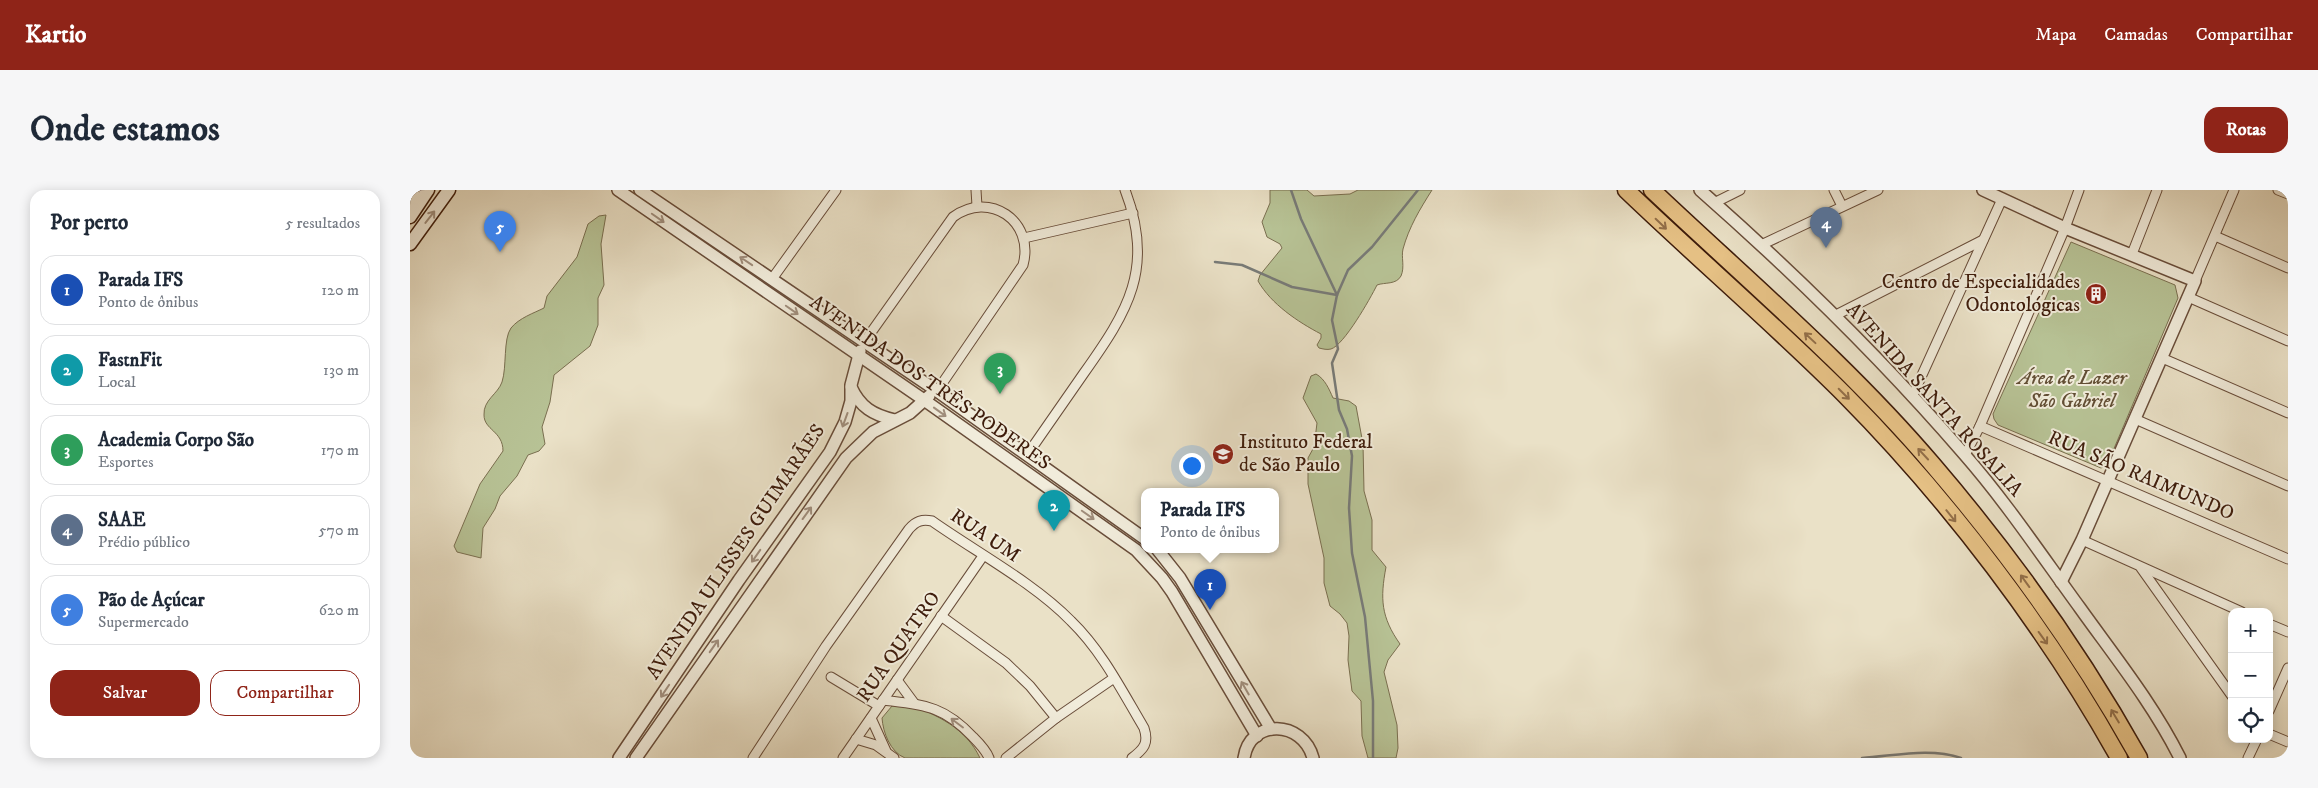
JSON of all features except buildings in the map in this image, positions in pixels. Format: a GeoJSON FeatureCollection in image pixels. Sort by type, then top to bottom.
{"type":"FeatureCollection","features":[{"type":"Feature","properties":{"kind":"highway"},"geometry":{"type":"LineString","coordinates":[[1626,190],[1845,395],[1917,474],[1984,556],[2057,657],[2119,758]]}},
{"type":"Feature","properties":{"kind":"highway"},"geometry":{"type":"LineString","coordinates":[[1652,190],[1856,382],[1933,464],[2003,550],[2072,646],[2139,758]]}},
{"type":"Feature","properties":{"kind":"main road"},"geometry":{"type":"LineString","coordinates":[[410,201],[414,190]]}},
{"type":"Feature","properties":{"kind":"main road"},"geometry":{"type":"LineString","coordinates":[[410,216],[428,190]]}},
{"type":"Feature","properties":{"kind":"main road"},"geometry":{"type":"LineString","coordinates":[[410,244],[446,195],[457,190]]}},
{"type":"Feature","properties":{"kind":"street","name":"AVENIDA DOS TRÊS PODERES"},"geometry":{"type":"LineString","coordinates":[[618,190],[1120,537],[1150,563],[1172,592],[1257,736]]}},
{"type":"Feature","properties":{"kind":"street","name":"AVENIDA DOS TRÊS PODERES"},"geometry":{"type":"LineString","coordinates":[[640,190],[938,391],[1141,536]]}},
{"type":"Feature","properties":{"kind":"street"},"geometry":{"type":"LineString","coordinates":[[772,279],[836,190]]}},
{"type":"Feature","properties":{"kind":"street"},"geometry":{"type":"LineString","coordinates":[[976,190],[977,206]]}},
{"type":"Feature","properties":{"kind":"street"},"geometry":{"type":"LineString","coordinates":[[1028,455],[1122,316],[1132,291],[1137,239],[1133,213],[1125,190]]}},
{"type":"Feature","properties":{"kind":"street","name":"AVENIDA SANTA ROSALIA"},"geometry":{"type":"LineString","coordinates":[[1700,190],[1761,245],[1834,316],[1965,455],[2005,504],[2153,709],[2180,758]]}},
{"type":"Feature","properties":{"kind":"street"},"geometry":{"type":"LineString","coordinates":[[1714,203],[1740,190]]}},
{"type":"Feature","properties":{"kind":"street"},"geometry":{"type":"LineString","coordinates":[[1834,190],[1842,206]]}},
{"type":"Feature","properties":{"kind":"street"},"geometry":{"type":"LineString","coordinates":[[1761,245],[1878,190]]}},
{"type":"Feature","properties":{"kind":"street"},"geometry":{"type":"LineString","coordinates":[[1965,455],[1980,426],[2065,228],[2079,190]]}},
{"type":"Feature","properties":{"kind":"street"},"geometry":{"type":"LineString","coordinates":[[2132,254],[2158,190]]}},
{"type":"Feature","properties":{"kind":"street"},"geometry":{"type":"LineString","coordinates":[[2061,582],[2082,540],[2234,190]]}},
{"type":"Feature","properties":{"kind":"street"},"geometry":{"type":"LineString","coordinates":[[2278,190],[2288,194]]}},
{"type":"Feature","properties":{"kind":"street"},"geometry":{"type":"LineString","coordinates":[[1912,397],[1983,240],[1993,193],[2065,228],[2195,281]]}},
{"type":"Feature","properties":{"kind":"street"},"geometry":{"type":"LineString","coordinates":[[864,341],[948,222],[958,212],[977,206],[991,207],[1004,212],[1018,226],[1024,238],[1025,258],[1020,271],[938,391]]}},
{"type":"Feature","properties":{"kind":"street"},"geometry":{"type":"LineString","coordinates":[[1024,238],[1133,213]]}},
{"type":"Feature","properties":{"kind":"street"},"geometry":{"type":"LineString","coordinates":[[2215,236],[2288,268]]}},
{"type":"Feature","properties":{"kind":"street"},"geometry":{"type":"LineString","coordinates":[[1834,316],[1983,240]]}},
{"type":"Feature","properties":{"kind":"street"},"geometry":{"type":"LineString","coordinates":[[2188,297],[2288,341]]}},
{"type":"Feature","properties":{"kind":"street","name":"AVENIDA ULISSES GUIMARÃES"},"geometry":{"type":"LineString","coordinates":[[619,758],[739,580],[830,452],[845,422],[857,356],[864,341]]}},
{"type":"Feature","properties":{"kind":"street"},"geometry":{"type":"LineString","coordinates":[[2162,358],[2288,413]]}},
{"type":"Feature","properties":{"kind":"street"},"geometry":{"type":"LineString","coordinates":[[851,385],[856,398],[866,409],[876,415],[895,420]]}},
{"type":"Feature","properties":{"kind":"street","name":"AVENIDA ULISSES GUIMARÃES"},"geometry":{"type":"LineString","coordinates":[[636,758],[846,458],[874,432],[910,413],[924,400],[938,391]]}},
{"type":"Feature","properties":{"kind":"street"},"geometry":{"type":"LineString","coordinates":[[2135,418],[2288,486]]}},
{"type":"Feature","properties":{"kind":"street","name":"RUA SÃO RAIMUNDO"},"geometry":{"type":"LineString","coordinates":[[1980,426],[2288,559]]}},
{"type":"Feature","properties":{"kind":"street","name":"RUA UM"},"geometry":{"type":"LineString","coordinates":[[753,758],[826,646],[913,524],[920,520],[932,521],[1061,611],[1092,644],[1144,728],[1147,737],[1146,744],[1132,758]]}},
{"type":"Feature","properties":{"kind":"street"},"geometry":{"type":"LineString","coordinates":[[2082,540],[2233,608]]}},
{"type":"Feature","properties":{"kind":"street"},"geometry":{"type":"LineString","coordinates":[[1160,553],[1180,578],[1271,729]]}},
{"type":"Feature","properties":{"kind":"street","name":"RUA QUATRO"},"geometry":{"type":"LineString","coordinates":[[843,758],[983,556]]}},
{"type":"Feature","properties":{"kind":"street"},"geometry":{"type":"LineString","coordinates":[[2141,568],[2228,690]]}},
{"type":"Feature","properties":{"kind":"street"},"geometry":{"type":"LineString","coordinates":[[941,616],[1006,664],[1030,686],[1056,718]]}},
{"type":"Feature","properties":{"kind":"street"},"geometry":{"type":"LineString","coordinates":[[2273,626],[2288,632]]}},
{"type":"Feature","properties":{"kind":"street"},"geometry":{"type":"LineString","coordinates":[[2273,702],[2288,668]]}},
{"type":"Feature","properties":{"kind":"street"},"geometry":{"type":"LineString","coordinates":[[831,677],[881,703],[914,703],[936,708],[960,724],[989,757],[1006,758],[1056,718],[1114,678]]}},
{"type":"Feature","properties":{"kind":"street"},"geometry":{"type":"LineString","coordinates":[[897,680],[914,703]]}},
{"type":"Feature","properties":{"kind":"street"},"geometry":{"type":"LineString","coordinates":[[871,718],[890,756]]}},
{"type":"Feature","properties":{"kind":"street"},"geometry":{"type":"LineString","coordinates":[[1244,758],[1249,744],[1257,736],[1271,729],[1293,732],[1302,738],[1309,746],[1313,758]]}},
{"type":"Feature","properties":{"kind":"street"},"geometry":{"type":"LineString","coordinates":[[2273,736],[2288,742]]}},
{"type":"Feature","properties":{"kind":"street"},"geometry":{"type":"LineString","coordinates":[[856,739],[876,745],[890,756]]}},
{"type":"Feature","properties":{"kind":"street"},"geometry":{"type":"LineString","coordinates":[[2248,758],[2255,743]]}},
{"type":"Feature","properties":{"kind":"green space"},"geometry":{"type":"Polygon","coordinates":[[[1270,190],[1307,190],[1314,196],[1350,194],[1358,190],[1432,190],[1415,218],[1405,241],[1401,276],[1396,281],[1377,285],[1349,331],[1331,349],[1319,348],[1317,345],[1321,334],[1286,312],[1270,297],[1258,281],[1260,275],[1282,248],[1280,244],[1267,237],[1262,222],[1270,203],[1270,190]]]}},
{"type":"Feature","properties":{"kind":"green space"},"geometry":{"type":"Polygon","coordinates":[[[606,215],[601,244],[604,285],[598,298],[598,325],[590,346],[554,375],[550,402],[542,427],[545,444],[539,451],[528,455],[517,476],[500,496],[495,509],[483,528],[481,558],[457,552],[454,546],[480,484],[503,451],[500,439],[485,420],[484,410],[488,401],[502,382],[507,339],[511,328],[518,321],[544,308],[547,296],[577,257],[588,224],[599,216],[606,215]]]}},
{"type":"Feature","properties":{"kind":"green space","name":"Área de Lazer São Gabriel"},"geometry":{"type":"Polygon","coordinates":[[[2071,242],[2175,285],[2178,298],[2107,465],[2101,468],[1998,425],[1993,414],[2071,242]]]}},
{"type":"Feature","properties":{"kind":"green space"},"geometry":{"type":"Polygon","coordinates":[[[1316,374],[1324,381],[1333,398],[1349,401],[1356,406],[1363,444],[1364,491],[1372,520],[1372,550],[1386,567],[1383,589],[1384,607],[1389,625],[1400,644],[1388,660],[1384,672],[1397,725],[1398,748],[1396,758],[1368,758],[1362,736],[1361,701],[1352,691],[1348,660],[1349,636],[1347,623],[1330,606],[1324,583],[1324,558],[1308,484],[1308,458],[1314,447],[1317,423],[1303,398],[1311,376],[1316,374]]]}},
{"type":"Feature","properties":{"kind":"green space"},"geometry":{"type":"Polygon","coordinates":[[[908,704],[950,724],[967,738],[980,758],[905,758],[900,755],[888,741],[882,718],[892,706],[908,704]]]}},
{"type":"Feature","properties":{"kind":"waterway"},"geometry":{"type":"LineString","coordinates":[[1291,190],[1301,219],[1337,295]]}},
{"type":"Feature","properties":{"kind":"waterway"},"geometry":{"type":"LineString","coordinates":[[1373,758],[1373,701],[1365,617],[1352,553],[1349,508],[1352,456],[1347,429],[1339,410],[1332,363],[1338,349],[1332,320],[1337,295],[1348,270],[1372,247],[1418,190]]}},
{"type":"Feature","properties":{"kind":"waterway"},"geometry":{"type":"LineString","coordinates":[[1215,262],[1242,265],[1292,287],[1337,295]]}},
{"type":"Feature","properties":{"kind":"waterway"},"geometry":{"type":"LineString","coordinates":[[1862,758],[1912,753],[1937,753],[1961,758]]}},
{"type":"Feature","properties":{"kind":"place","name":"SAAE"},"geometry":{"type":"Point","coordinates":[1826,248]}},
{"type":"Feature","properties":{"kind":"place","name":"Pão de Açúcar"},"geometry":{"type":"Point","coordinates":[500,252]}},
{"type":"Feature","properties":{"kind":"place","name":"Centro de Especialidades Odontológicas"},"geometry":{"type":"Point","coordinates":[2096,294]}},
{"type":"Feature","properties":{"kind":"place","name":"Academia Corpo São"},"geometry":{"type":"Point","coordinates":[1000,394]}},
{"type":"Feature","properties":{"kind":"place","name":"Instituto Federal de São Paulo"},"geometry":{"type":"Point","coordinates":[1223,454]}},
{"type":"Feature","properties":{"kind":"place","name":"FastnFit"},"geometry":{"type":"Point","coordinates":[1054,531]}},
{"type":"Feature","properties":{"kind":"place","name":"Parada IFS"},"geometry":{"type":"Point","coordinates":[1210,610]}}]}
